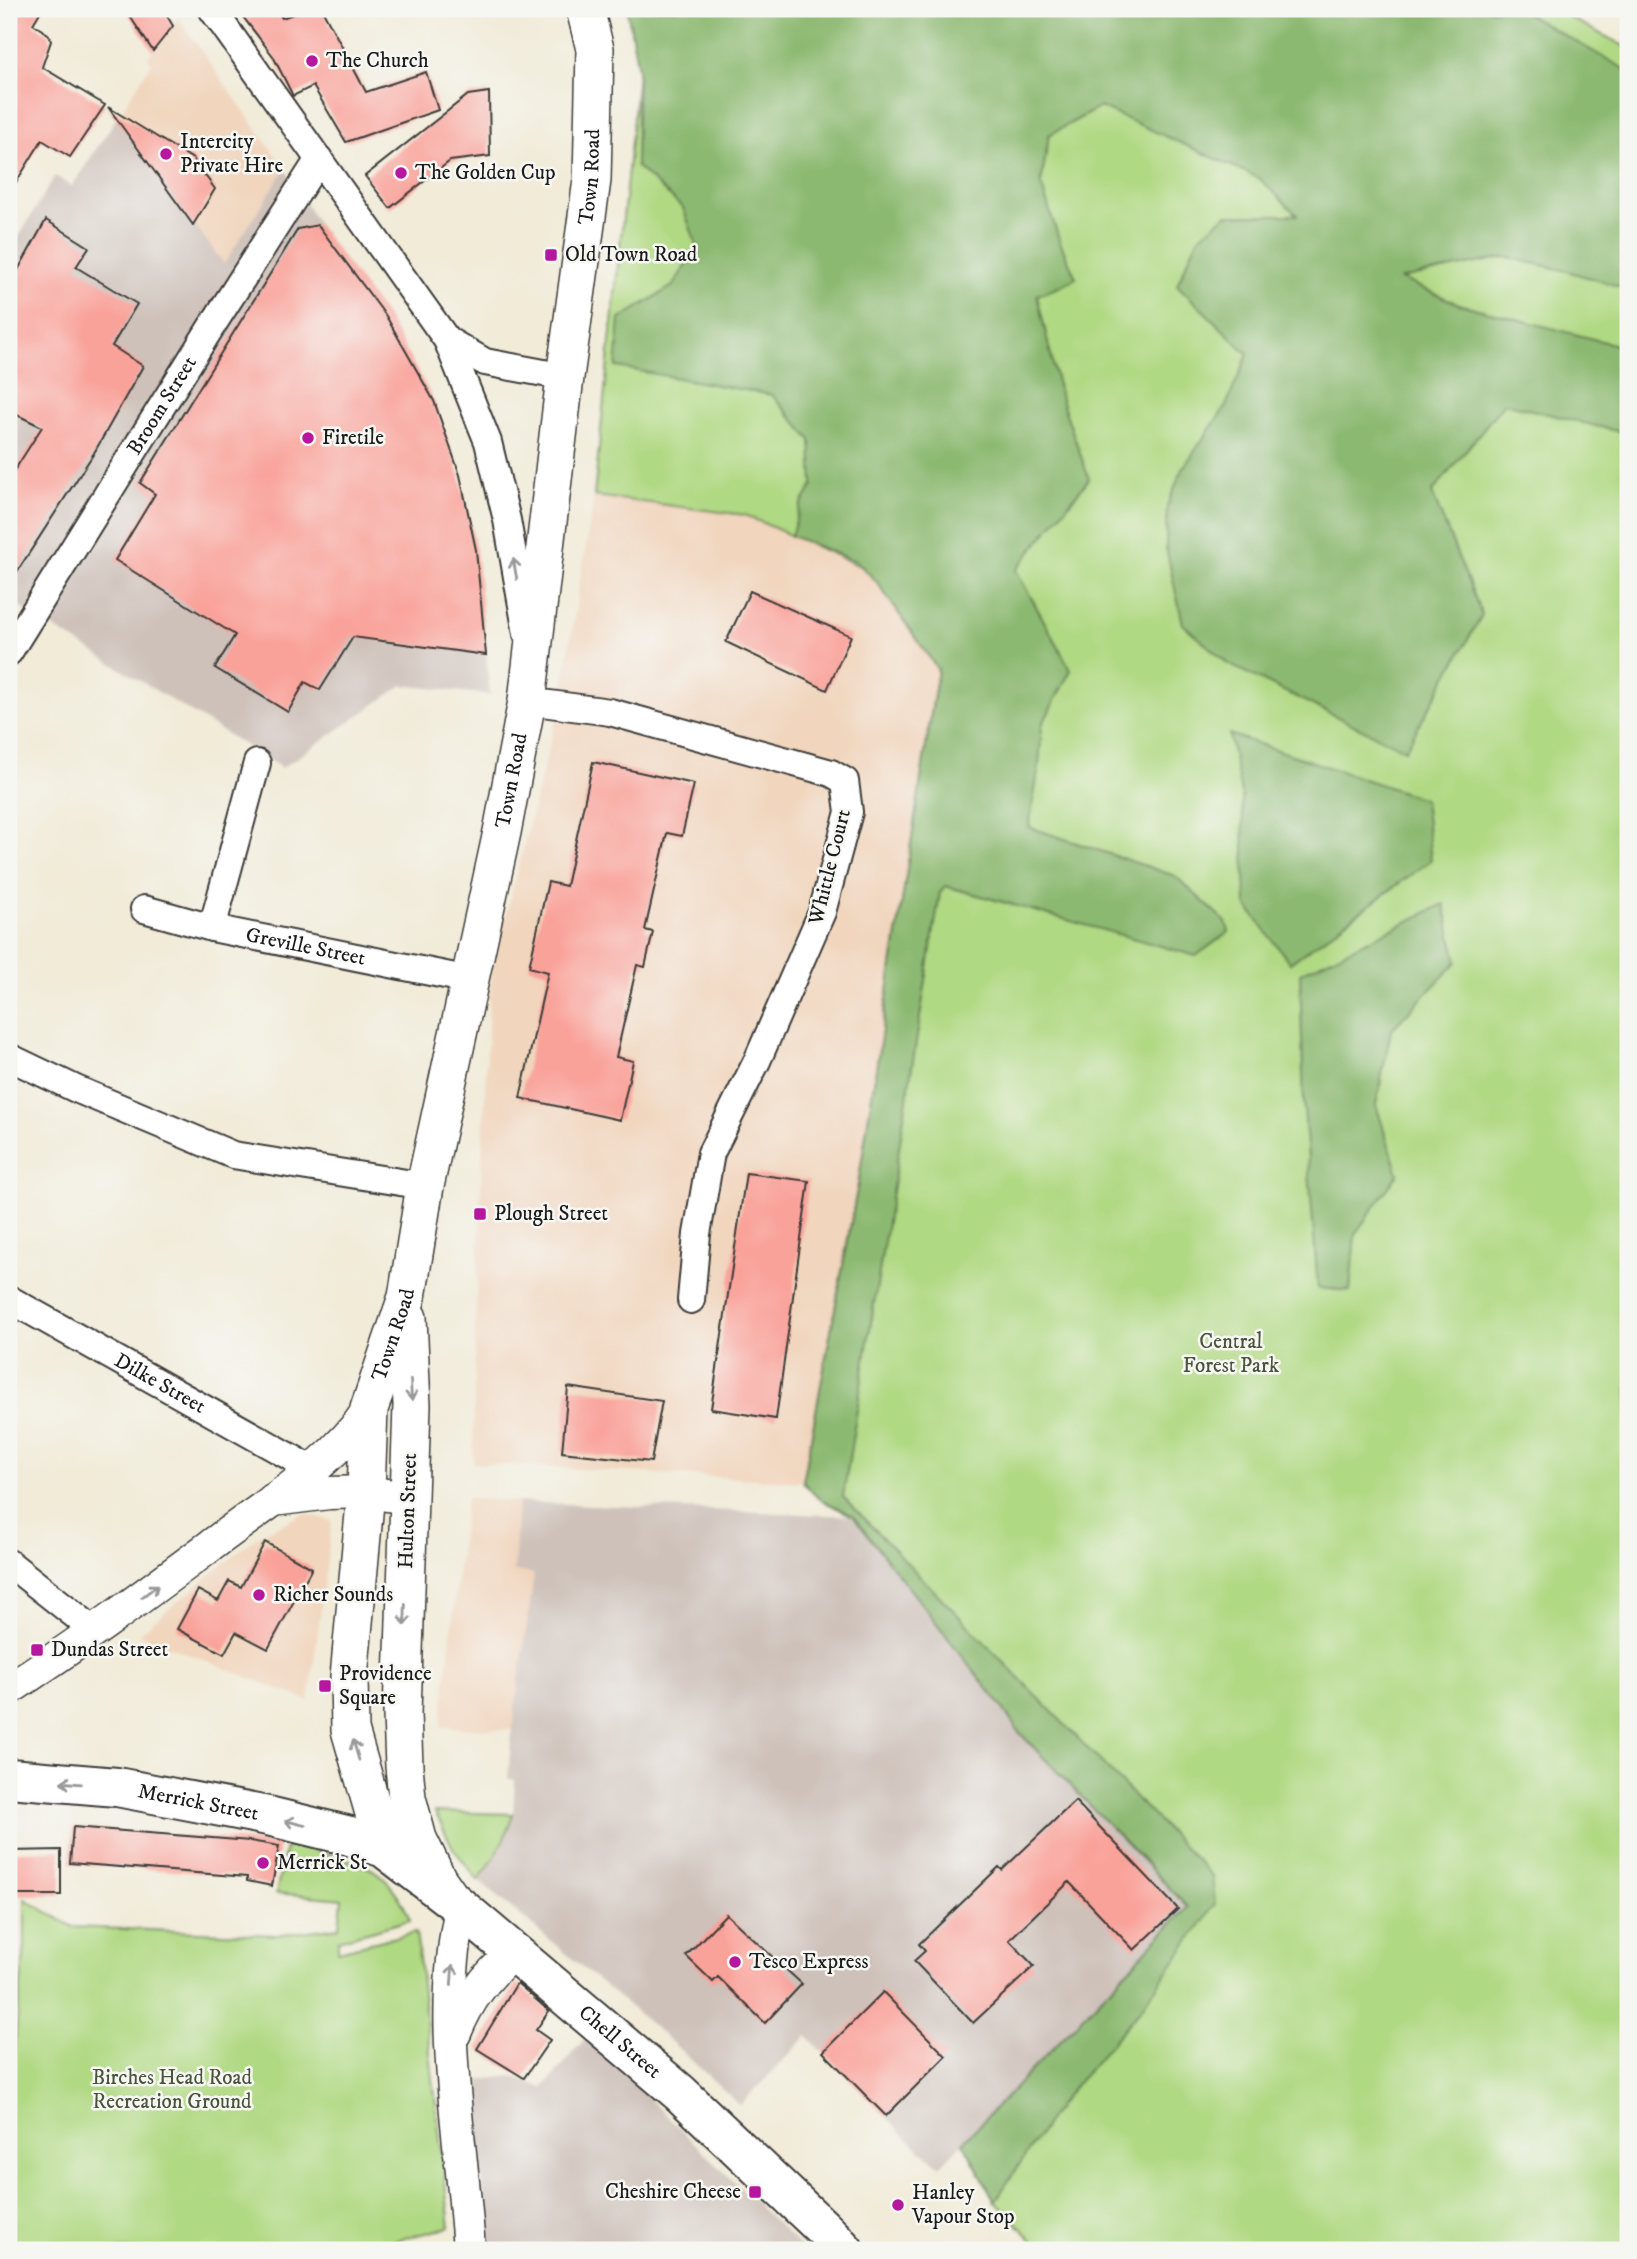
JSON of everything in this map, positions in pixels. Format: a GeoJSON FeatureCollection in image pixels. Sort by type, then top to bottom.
{"type":"FeatureCollection","features":[{"type":"Feature","properties":{"kind":"main road","name":"Town Road"},"geometry":{"type":"LineString","coordinates":[[369,1409],[407,1297],[425,1186],[502,832],[527,701],[565,377],[592,180],[596,62],[585,9]]}},
{"type":"Feature","properties":{"kind":"main road","name":"Hulton Street"},"geometry":{"type":"LineString","coordinates":[[407,1297],[412,1405],[402,1714],[404,1766],[407,1798],[418,1839],[438,1880],[457,1905]]}},
{"type":"Feature","properties":{"kind":"main road","name":"Hulton Street"},"geometry":{"type":"LineString","coordinates":[[368,1833],[348,1705],[366,1492],[369,1409]]}},
{"type":"Feature","properties":{"kind":"main road","name":"Hulton Street"},"geometry":{"type":"LineString","coordinates":[[368,1833],[404,1766]]}},
{"type":"Feature","properties":{"kind":"main road","name":"Merrick Street"},"geometry":{"type":"LineString","coordinates":[[9,1778],[117,1787],[368,1833]]}},
{"type":"Feature","properties":{"kind":"main road","name":"Chell Street"},"geometry":{"type":"LineString","coordinates":[[368,1833],[680,2093],[844,2250]]}},
{"type":"Feature","properties":{"kind":"street"},"geometry":{"type":"LineString","coordinates":[[212,9],[447,340],[488,442],[507,520],[531,660]]}},
{"type":"Feature","properties":{"kind":"street","name":"Broom Street"},"geometry":{"type":"LineString","coordinates":[[9,652],[319,159]]}},
{"type":"Feature","properties":{"kind":"street"},"geometry":{"type":"LineString","coordinates":[[447,340],[485,362],[565,377]]}},
{"type":"Feature","properties":{"kind":"street","name":"Whittle Court"},"geometry":{"type":"LineString","coordinates":[[527,701],[610,712],[831,773],[845,781],[849,812],[822,912],[757,1061],[711,1153],[697,1234],[691,1300]]}},
{"type":"Feature","properties":{"kind":"street"},"geometry":{"type":"LineString","coordinates":[[212,928],[257,763]]}},
{"type":"Feature","properties":{"kind":"street","name":"Greville Street"},"geometry":{"type":"LineString","coordinates":[[144,909],[212,928],[470,980]]}},
{"type":"Feature","properties":{"kind":"street"},"geometry":{"type":"LineString","coordinates":[[9,1057],[76,1089],[233,1155],[425,1186]]}},
{"type":"Feature","properties":{"kind":"street","name":"Dilke Street"},"geometry":{"type":"LineString","coordinates":[[9,1299],[312,1469]]}},
{"type":"Feature","properties":{"kind":"street","name":"Town Road"},"geometry":{"type":"LineString","coordinates":[[9,1689],[95,1631],[312,1469],[355,1430],[369,1409]]}},
{"type":"Feature","properties":{"kind":"street","name":"Town Road"},"geometry":{"type":"LineString","coordinates":[[272,1500],[329,1493],[366,1492],[408,1498]]}},
{"type":"Feature","properties":{"kind":"street"},"geometry":{"type":"LineString","coordinates":[[9,1563],[95,1631]]}},
{"type":"Feature","properties":{"kind":"street"},"geometry":{"type":"LineString","coordinates":[[457,1905],[451,2042],[469,2250]]}},
{"type":"Feature","properties":{"kind":"street"},"geometry":{"type":"LineString","coordinates":[[451,2042],[464,2010],[477,1990],[487,1976],[513,1953]]}},
{"type":"Feature","properties":{"kind":"shaded area"},"geometry":{"type":"Polygon","coordinates":[[[178,18],[285,169],[224,265],[116,119],[152,63],[148,57],[178,18]]]}},
{"type":"Feature","properties":{"kind":"shaded area"},"geometry":{"type":"Polygon","coordinates":[[[116,119],[224,264],[285,169],[319,226],[386,316],[434,401],[460,475],[476,549],[490,695],[403,685],[282,768],[12,602],[9,606],[9,253],[55,176],[72,186],[116,119]]]}},
{"type":"Feature","properties":{"kind":"shaded area"},"geometry":{"type":"Polygon","coordinates":[[[594,496],[745,515],[829,553],[856,561],[876,581],[938,669],[859,1179],[803,1482],[473,1463],[475,1329],[490,977],[560,705],[594,496]]]}},
{"type":"Feature","properties":{"kind":"shaded area"},"geometry":{"type":"Polygon","coordinates":[[[466,1498],[518,1502],[514,1571],[534,1574],[512,1730],[441,1727],[466,1498]]]}},
{"type":"Feature","properties":{"kind":"shaded area"},"geometry":{"type":"Polygon","coordinates":[[[518,1502],[853,1516],[1018,1731],[1188,1907],[940,2166],[913,2144],[807,2036],[740,2105],[666,2037],[478,1880],[503,1846],[513,1814],[515,1780],[508,1779],[512,1730],[534,1574],[514,1571],[518,1502]]]}},
{"type":"Feature","properties":{"kind":"shaded area"},"geometry":{"type":"Polygon","coordinates":[[[304,1513],[332,1521],[309,1701],[138,1634],[255,1538],[304,1513]]]}},
{"type":"Feature","properties":{"kind":"shaded area"},"geometry":{"type":"Polygon","coordinates":[[[586,2037],[804,2250],[490,2250],[474,2115],[473,2081],[513,2076],[543,2088],[586,2037]]]}},
{"type":"Feature","properties":{"kind":"green space","name":"Central Forest Park"},"geometry":{"type":"Polygon","coordinates":[[[627,9],[1553,9],[1628,48],[1628,2250],[1042,2250],[995,2201],[963,2142],[1188,1907],[1018,1731],[853,1516],[818,1498],[803,1482],[859,1179],[938,669],[869,570],[745,515],[594,496],[639,64],[627,9]]]}},
{"type":"Feature","properties":{"kind":"green space"},"geometry":{"type":"Polygon","coordinates":[[[627,9],[1518,9],[1628,71],[1628,289],[1505,257],[1401,279],[1459,304],[1628,348],[1628,434],[1504,403],[1432,493],[1482,615],[1405,750],[1228,664],[1183,624],[1166,548],[1167,506],[1183,468],[1226,406],[1248,354],[1177,285],[1198,238],[1226,215],[1297,215],[1259,178],[1100,107],[1049,135],[1041,184],[1060,242],[1076,278],[1037,295],[1061,399],[1089,479],[1016,570],[1071,670],[1042,725],[1039,766],[1029,827],[1175,876],[1226,922],[1229,932],[1196,956],[945,886],[940,893],[843,1497],[1212,1876],[1215,1904],[1143,2006],[1061,2102],[995,2201],[963,2142],[1188,1907],[1018,1731],[853,1516],[818,1498],[803,1482],[859,1179],[938,670],[876,581],[856,561],[791,536],[801,505],[813,485],[811,440],[772,395],[616,367],[620,319],[674,285],[697,246],[683,208],[636,166],[638,69],[627,9]]]}},
{"type":"Feature","properties":{"kind":"green space"},"geometry":{"type":"Polygon","coordinates":[[[1229,734],[1424,799],[1431,860],[1290,963],[1246,905],[1242,797],[1229,734]]]}},
{"type":"Feature","properties":{"kind":"green space"},"geometry":{"type":"Polygon","coordinates":[[[1444,904],[1457,962],[1391,1030],[1376,1105],[1398,1174],[1355,1234],[1350,1291],[1318,1288],[1304,1108],[1300,973],[1444,904]]]}},
{"type":"Feature","properties":{"kind":"green space"},"geometry":{"type":"Polygon","coordinates":[[[435,1812],[513,1814],[499,1849],[478,1880],[453,1848],[435,1812]]]}},
{"type":"Feature","properties":{"kind":"green space","name":"Birches Head Road Recreation Ground"},"geometry":{"type":"Polygon","coordinates":[[[287,1843],[349,1860],[372,1870],[390,1885],[405,1908],[410,1920],[338,1940],[338,1951],[416,1932],[450,2227],[355,2250],[9,2250],[9,2096],[25,1946],[25,1899],[73,1927],[278,1935],[339,1927],[342,1899],[276,1893],[287,1843]]]}},
{"type":"Feature","properties":{"kind":"building"},"geometry":{"type":"Polygon","coordinates":[[[9,9],[42,9],[33,24],[48,34],[51,41],[42,67],[105,105],[70,157],[42,140],[9,194],[9,9]]]}},
{"type":"Feature","properties":{"kind":"building"},"geometry":{"type":"Polygon","coordinates":[[[125,9],[163,9],[173,26],[153,51],[125,9]]]}},
{"type":"Feature","properties":{"kind":"building"},"geometry":{"type":"Polygon","coordinates":[[[237,9],[276,9],[282,18],[307,9],[322,9],[366,92],[426,72],[438,110],[346,142],[313,86],[293,96],[273,56],[237,9]]]}},
{"type":"Feature","properties":{"kind":"building"},"geometry":{"type":"Polygon","coordinates":[[[489,92],[490,156],[450,161],[390,208],[365,176],[468,95],[489,92]]]}},
{"type":"Feature","properties":{"kind":"building","name":"Intercity Private Hire"},"geometry":{"type":"Polygon","coordinates":[[[108,107],[193,159],[215,189],[193,225],[108,107]]]}},
{"type":"Feature","properties":{"kind":"building"},"geometry":{"type":"Polygon","coordinates":[[[46,220],[89,247],[76,267],[137,304],[112,346],[143,366],[94,453],[9,584],[9,479],[42,427],[9,411],[9,286],[46,220]]]}},
{"type":"Feature","properties":{"kind":"building","name":"Firetile"},"geometry":{"type":"Polygon","coordinates":[[[318,225],[386,316],[434,401],[460,475],[476,550],[486,655],[353,637],[320,690],[305,682],[288,712],[215,668],[235,635],[115,560],[155,494],[140,483],[298,229],[318,225]]]}},
{"type":"Feature","properties":{"kind":"building"},"geometry":{"type":"Polygon","coordinates":[[[750,591],[851,636],[827,690],[726,642],[750,591]]]}},
{"type":"Feature","properties":{"kind":"building"},"geometry":{"type":"Polygon","coordinates":[[[593,762],[694,784],[682,836],[667,833],[645,930],[653,932],[645,967],[637,965],[616,1057],[633,1061],[620,1120],[520,1098],[548,972],[529,967],[548,882],[566,886],[593,762]]]}},
{"type":"Feature","properties":{"kind":"building"},"geometry":{"type":"Polygon","coordinates":[[[746,1173],[809,1181],[776,1419],[711,1409],[746,1173]]]}},
{"type":"Feature","properties":{"kind":"building"},"geometry":{"type":"Polygon","coordinates":[[[568,1387],[662,1401],[651,1462],[562,1452],[568,1387]]]}},
{"type":"Feature","properties":{"kind":"building","name":"Richer Sounds"},"geometry":{"type":"Polygon","coordinates":[[[265,1542],[312,1568],[268,1649],[236,1632],[224,1654],[177,1629],[198,1590],[218,1601],[229,1581],[241,1587],[265,1542]]]}},
{"type":"Feature","properties":{"kind":"building"},"geometry":{"type":"Polygon","coordinates":[[[1075,1801],[1178,1909],[1134,1950],[1069,1882],[1009,1940],[1034,1966],[973,2023],[914,1961],[925,1951],[919,1944],[999,1867],[1002,1870],[1075,1801]]]}},
{"type":"Feature","properties":{"kind":"building"},"geometry":{"type":"Polygon","coordinates":[[[73,1827],[250,1841],[279,1846],[272,1886],[247,1881],[247,1877],[70,1863],[73,1827]]]}},
{"type":"Feature","properties":{"kind":"building"},"geometry":{"type":"Polygon","coordinates":[[[61,1850],[61,1895],[9,1895],[9,1851],[61,1850]]]}},
{"type":"Feature","properties":{"kind":"building","name":"Tesco Express"},"geometry":{"type":"Polygon","coordinates":[[[726,1914],[802,1984],[765,2023],[718,1977],[713,1982],[686,1956],[726,1914]]]}},
{"type":"Feature","properties":{"kind":"building"},"geometry":{"type":"Polygon","coordinates":[[[517,1983],[549,2011],[536,2030],[550,2040],[524,2078],[477,2049],[517,1983]]]}},
{"type":"Feature","properties":{"kind":"building"},"geometry":{"type":"Polygon","coordinates":[[[883,1992],[946,2056],[886,2116],[823,2052],[883,1992]]]}},
{"type":"Feature","properties":{"kind":"place","name":"The Church"},"geometry":{"type":"Point","coordinates":[312,61]}},
{"type":"Feature","properties":{"kind":"place","name":"Intercity Private Hire"},"geometry":{"type":"Point","coordinates":[166,154]}},
{"type":"Feature","properties":{"kind":"place","name":"The Golden Cup"},"geometry":{"type":"Point","coordinates":[401,173]}},
{"type":"Feature","properties":{"kind":"place","name":"Old Town Road"},"geometry":{"type":"Point","coordinates":[551,255]}},
{"type":"Feature","properties":{"kind":"place","name":"Firetile"},"geometry":{"type":"Point","coordinates":[308,438]}},
{"type":"Feature","properties":{"kind":"place","name":"Plough Street"},"geometry":{"type":"Point","coordinates":[480,1214]}},
{"type":"Feature","properties":{"kind":"place","name":"Richer Sounds"},"geometry":{"type":"Point","coordinates":[259,1595]}},
{"type":"Feature","properties":{"kind":"place","name":"Dundas Street"},"geometry":{"type":"Point","coordinates":[37,1650]}},
{"type":"Feature","properties":{"kind":"place","name":"Providence Square"},"geometry":{"type":"Point","coordinates":[325,1686]}},
{"type":"Feature","properties":{"kind":"place","name":"Merrick St"},"geometry":{"type":"Point","coordinates":[263,1863]}},
{"type":"Feature","properties":{"kind":"place","name":"Tesco Express"},"geometry":{"type":"Point","coordinates":[735,1962]}},
{"type":"Feature","properties":{"kind":"place","name":"Cheshire Cheese"},"geometry":{"type":"Point","coordinates":[755,2192]}},
{"type":"Feature","properties":{"kind":"place","name":"Hanley Vapour Stop"},"geometry":{"type":"Point","coordinates":[898,2205]}}]}
